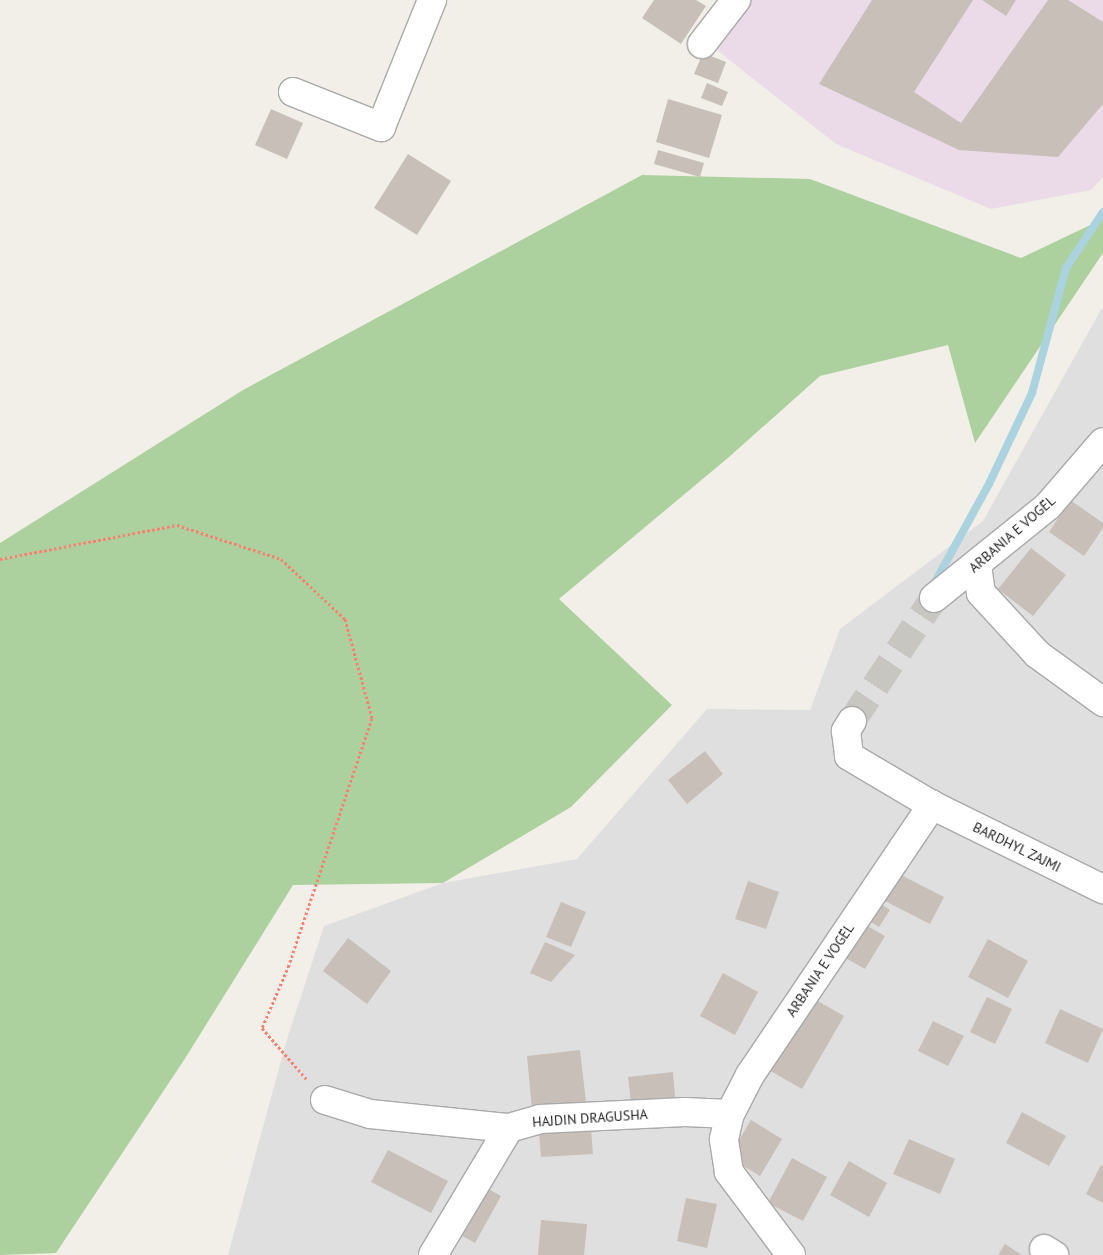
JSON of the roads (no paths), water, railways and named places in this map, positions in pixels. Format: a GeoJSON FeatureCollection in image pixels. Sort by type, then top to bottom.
{"type":"FeatureCollection","features":[{"type":"Feature","properties":{"kind":"street"},"geometry":{"type":"LineString","coordinates":[[293,92],[381,127],[432,0]]}},
{"type":"Feature","properties":{"kind":"street"},"geometry":{"type":"LineString","coordinates":[[702,44],[736,0]]}},
{"type":"Feature","properties":{"kind":"street","name":"ARBANIA E VOGËL"},"geometry":{"type":"LineString","coordinates":[[934,598],[978,565],[1048,506],[1103,442]]}},
{"type":"Feature","properties":{"kind":"street"},"geometry":{"type":"LineString","coordinates":[[978,565],[981,593],[1036,654],[1103,702]]}},
{"type":"Feature","properties":{"kind":"street"},"geometry":{"type":"LineString","coordinates":[[852,721],[846,731],[849,756],[932,805]]}},
{"type":"Feature","properties":{"kind":"street","name":"ARBANIA E VOGËL"},"geometry":{"type":"LineString","coordinates":[[791,1255],[729,1172],[724,1139],[730,1114],[756,1067],[932,805]]}},
{"type":"Feature","properties":{"kind":"street","name":"BARDHYL ZAJMI"},"geometry":{"type":"LineString","coordinates":[[932,805],[1103,889]]}},
{"type":"Feature","properties":{"kind":"street"},"geometry":{"type":"LineString","coordinates":[[325,1100],[370,1114],[509,1128],[433,1255]]}},
{"type":"Feature","properties":{"kind":"street","name":"HAJDIN DRAGUSHA"},"geometry":{"type":"LineString","coordinates":[[509,1128],[540,1119],[685,1112],[730,1114]]}},
{"type":"Feature","properties":{"kind":"waterway"},"geometry":{"type":"LineString","coordinates":[[934,584],[989,484],[1032,393],[1066,268],[1103,212]]}},
{"type":"Feature","properties":{"kind":"tunnel"},"geometry":{"type":"LineString","coordinates":[[852,721],[934,598]]}}]}
